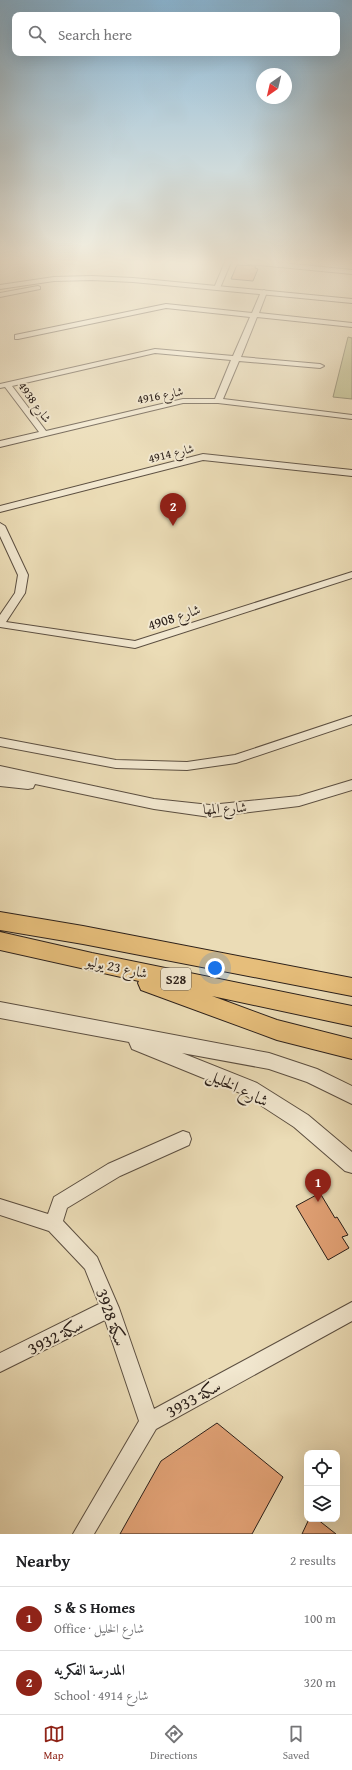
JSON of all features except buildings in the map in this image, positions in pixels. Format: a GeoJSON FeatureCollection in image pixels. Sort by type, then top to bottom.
{"type":"FeatureCollection","features":[{"type":"Feature","properties":{"kind":"main road","name":"شارع 23 يوليو"},"geometry":{"type":"LineString","coordinates":[[0,921],[83,935],[352,987]]}},
{"type":"Feature","properties":{"kind":"main road","name":"شارع 23 يوليو"},"geometry":{"type":"LineString","coordinates":[[0,941],[92,962],[352,1016]]}},
{"type":"Feature","properties":{"kind":"main road"},"geometry":{"type":"LineString","coordinates":[[92,962],[276,1030],[352,1049]]}},
{"type":"Feature","properties":{"kind":"main road"},"geometry":{"type":"LineString","coordinates":[[233,964],[352,978]]}},
{"type":"Feature","properties":{"kind":"street"},"geometry":{"type":"LineString","coordinates":[[18,337],[34,334]]}},
{"type":"Feature","properties":{"kind":"street"},"geometry":{"type":"LineString","coordinates":[[218,401],[247,334]]}},
{"type":"Feature","properties":{"kind":"street"},"geometry":{"type":"LineString","coordinates":[[4,386],[155,351],[320,366]]}},
{"type":"Feature","properties":{"kind":"street","name":"شارع 4938"},"geometry":{"type":"LineString","coordinates":[[4,386],[44,434]]}},
{"type":"Feature","properties":{"kind":"street","name":"4916 شارع"},"geometry":{"type":"LineString","coordinates":[[0,444],[183,401],[218,401],[352,417]]}},
{"type":"Feature","properties":{"kind":"street","name":"4914 شارع"},"geometry":{"type":"LineString","coordinates":[[0,509],[202,457],[352,473]]}},
{"type":"Feature","properties":{"kind":"street"},"geometry":{"type":"LineString","coordinates":[[0,526],[23,575],[20,593],[0,624]]}},
{"type":"Feature","properties":{"kind":"street","name":"4908 شارع"},"geometry":{"type":"LineString","coordinates":[[0,624],[135,645],[352,575]]}},
{"type":"Feature","properties":{"kind":"street"},"geometry":{"type":"LineString","coordinates":[[0,742],[116,764],[187,766],[236,759],[352,720]]}},
{"type":"Feature","properties":{"kind":"street","name":"شارع المها"},"geometry":{"type":"LineString","coordinates":[[0,771],[154,804],[210,811],[299,801],[352,785]]}},
{"type":"Feature","properties":{"kind":"street","name":"شارع المها"},"geometry":{"type":"LineString","coordinates":[[0,781],[96,792]]}},
{"type":"Feature","properties":{"kind":"street","name":"شارع الخليل"},"geometry":{"type":"LineString","coordinates":[[0,1010],[269,1061],[311,1075],[352,1095]]}},
{"type":"Feature","properties":{"kind":"street","name":"شارع الخليل"},"geometry":{"type":"LineString","coordinates":[[111,1032],[251,1089],[301,1121],[352,1164]]}},
{"type":"Feature","properties":{"kind":"street"},"geometry":{"type":"LineString","coordinates":[[54,1224],[60,1204],[114,1170],[183,1139]]}},
{"type":"Feature","properties":{"kind":"street","name":"سكة 3928"},"geometry":{"type":"LineString","coordinates":[[0,1207],[54,1224],[91,1263],[110,1308],[149,1422]]}},
{"type":"Feature","properties":{"kind":"street","name":"سكة 3932"},"geometry":{"type":"LineString","coordinates":[[0,1363],[110,1308]]}},
{"type":"Feature","properties":{"kind":"street","name":"سكة 3933"},"geometry":{"type":"LineString","coordinates":[[83,1534],[149,1422],[352,1311]]}},
{"type":"Feature","properties":{"kind":"green space"},"geometry":{"type":"Polygon","coordinates":[[[348,337],[352,338],[352,399],[333,397],[348,337]]]}},
{"type":"Feature","properties":{"kind":"place","name":"المدرسة الفكريه"},"geometry":{"type":"Point","coordinates":[173,526]}},
{"type":"Feature","properties":{"kind":"place","name":"S & S Homes"},"geometry":{"type":"Point","coordinates":[318,1202]}}]}
